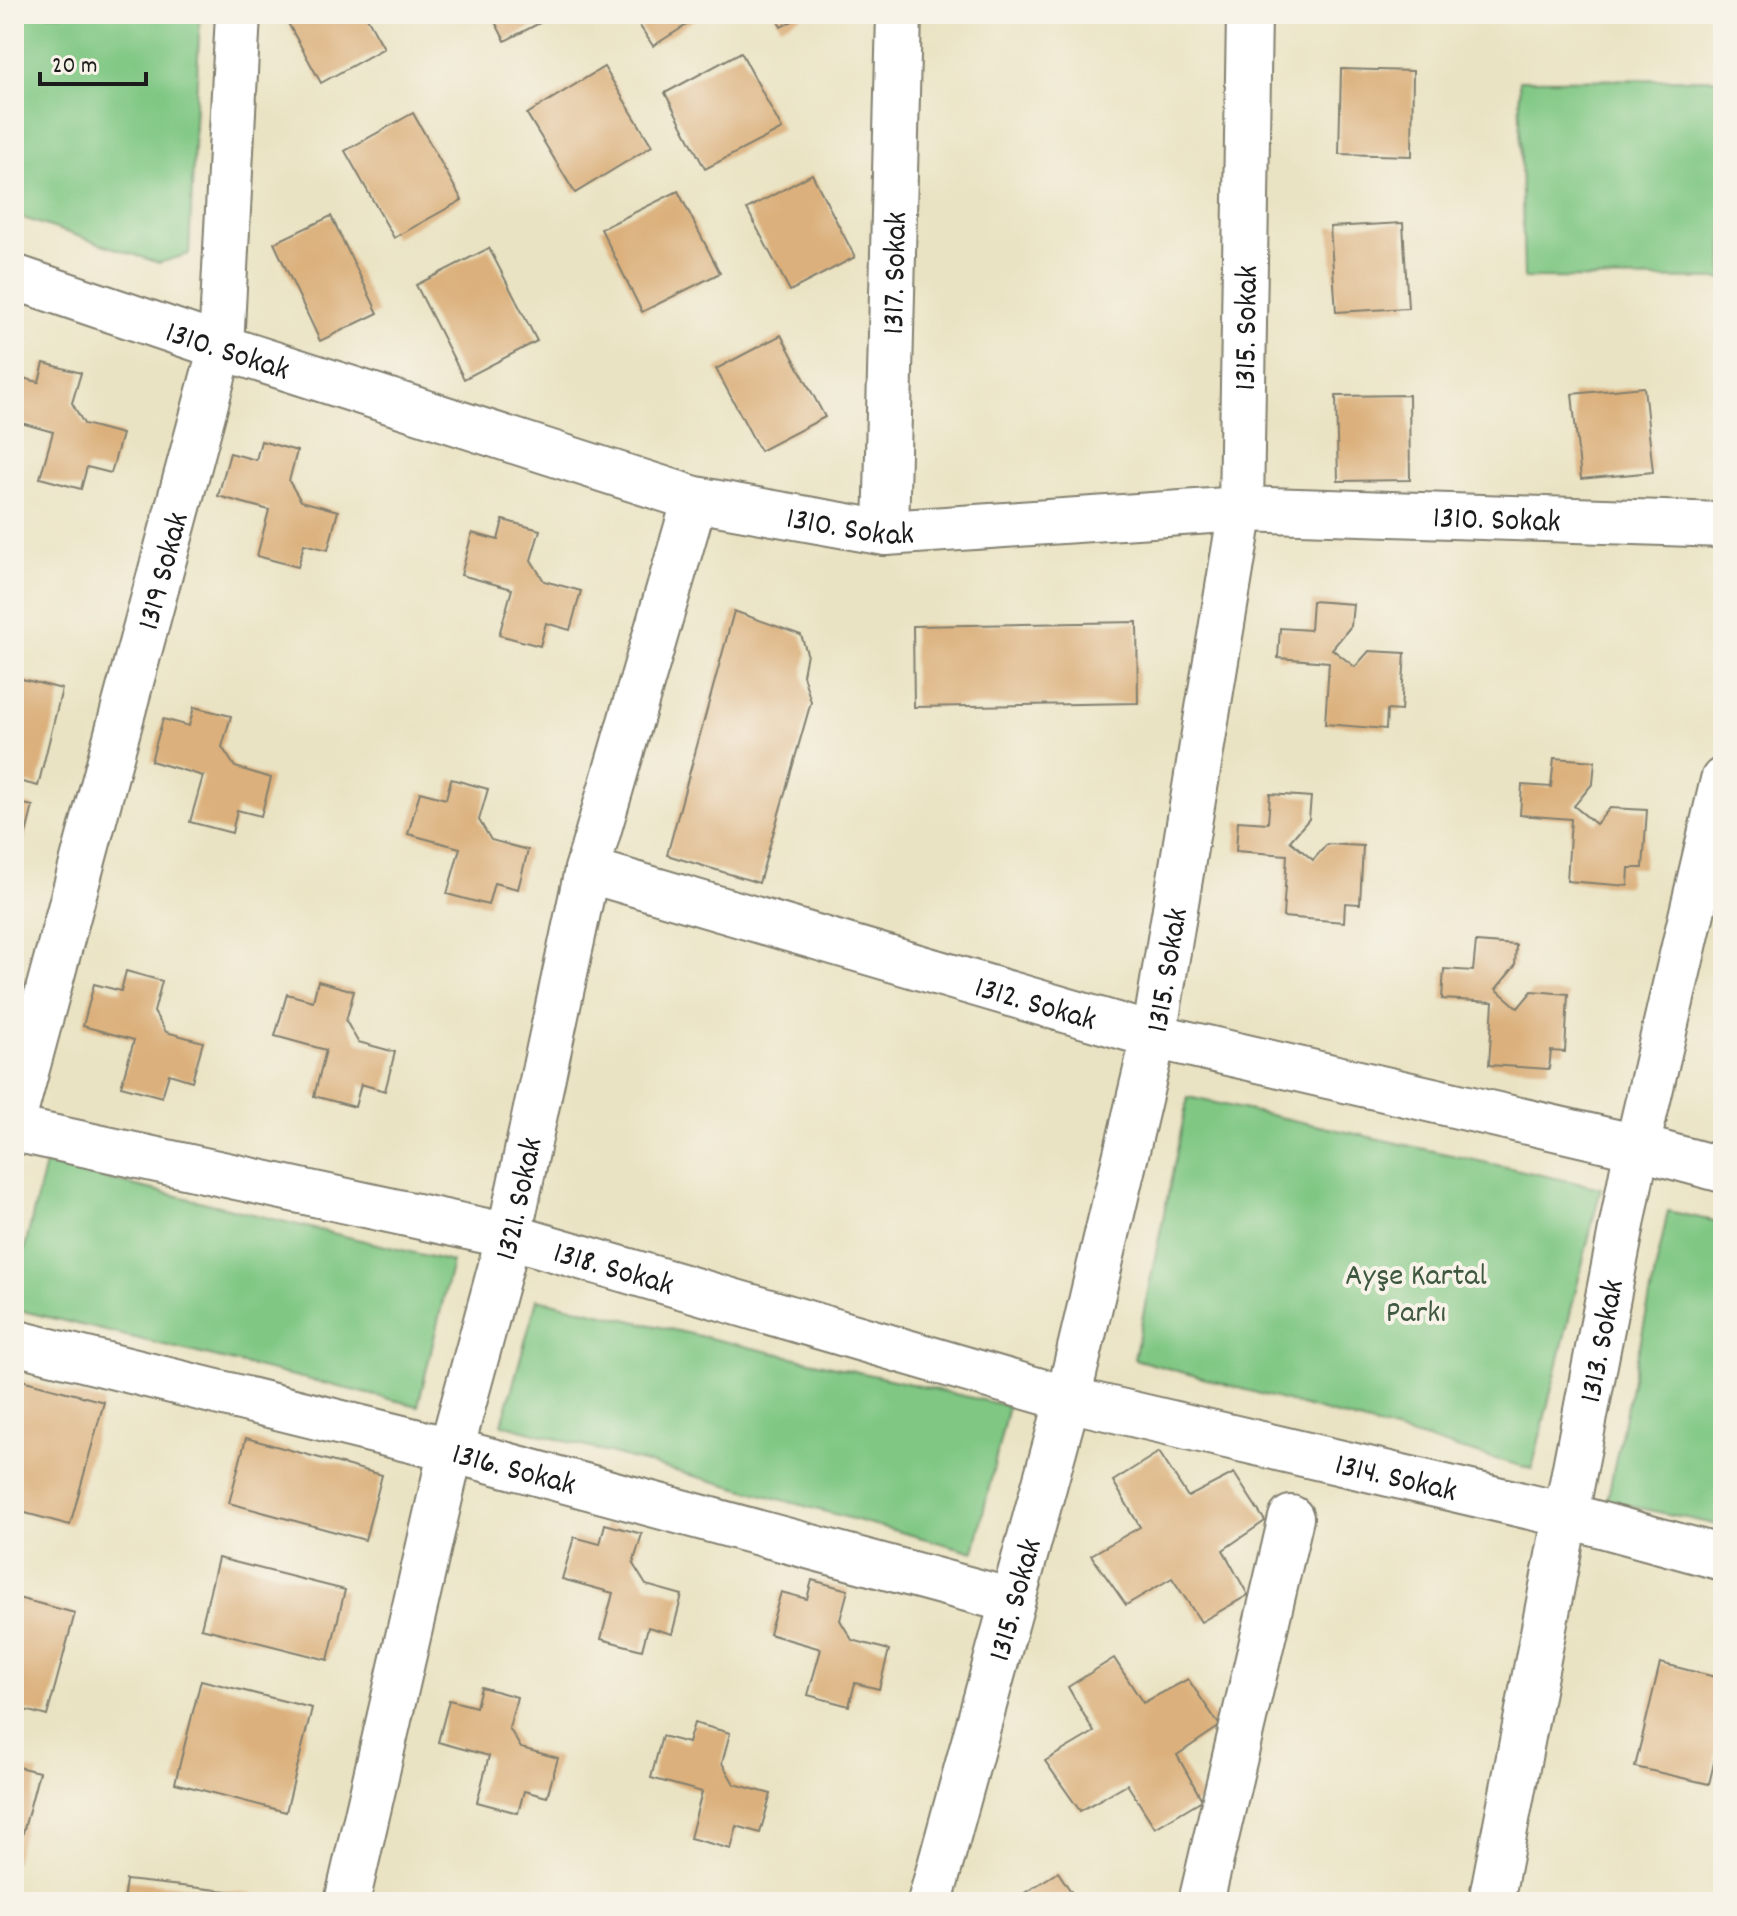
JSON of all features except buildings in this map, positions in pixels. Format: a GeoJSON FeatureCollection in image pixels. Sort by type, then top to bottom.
{"type":"FeatureCollection","features":[{"type":"Feature","properties":{"kind":"street","name":"1319 Sokak"},"geometry":{"type":"LineString","coordinates":[[14,1117],[221,347],[238,14]]}},
{"type":"Feature","properties":{"kind":"street","name":"1317. Sokak"},"geometry":{"type":"LineString","coordinates":[[886,533],[899,14]]}},
{"type":"Feature","properties":{"kind":"street","name":"1315. Sokak"},"geometry":{"type":"LineString","coordinates":[[930,1902],[1068,1399],[1154,1036],[1241,509],[1249,14]]}},
{"type":"Feature","properties":{"kind":"street","name":"1310. Sokak"},"geometry":{"type":"LineString","coordinates":[[14,277],[695,499],[886,533],[1241,509],[1723,525]]}},
{"type":"Feature","properties":{"kind":"street","name":"1321. Sokak"},"geometry":{"type":"LineString","coordinates":[[347,1902],[451,1450],[509,1236],[587,870],[695,499]]}},
{"type":"Feature","properties":{"kind":"street","name":"1313. Sokak"},"geometry":{"type":"LineString","coordinates":[[1491,1902],[1637,1147],[1723,780]]}},
{"type":"Feature","properties":{"kind":"street","name":"1312. Sokak"},"geometry":{"type":"LineString","coordinates":[[587,870],[1154,1036],[1637,1147],[1723,1170]]}},
{"type":"Feature","properties":{"kind":"street","name":"1318. Sokak"},"geometry":{"type":"LineString","coordinates":[[14,1129],[509,1236],[1068,1399]]}},
{"type":"Feature","properties":{"kind":"street","name":"1316. Sokak"},"geometry":{"type":"LineString","coordinates":[[14,1342],[451,1450],[1012,1601]]}},
{"type":"Feature","properties":{"kind":"street","name":"1314. Sokak"},"geometry":{"type":"LineString","coordinates":[[1068,1399],[1565,1515],[1723,1558]]}},
{"type":"Feature","properties":{"kind":"street"},"geometry":{"type":"LineString","coordinates":[[1201,1902],[1291,1518]]}},
{"type":"Feature","properties":{"kind":"green space"},"geometry":{"type":"Polygon","coordinates":[[[14,14],[200,14],[189,254],[159,263],[14,215],[14,14]]]}},
{"type":"Feature","properties":{"kind":"green space"},"geometry":{"type":"Polygon","coordinates":[[[1723,79],[1723,279],[1524,278],[1519,80],[1723,79]]]}},
{"type":"Feature","properties":{"kind":"green space","name":"Ayşe Kartal Parkı"},"geometry":{"type":"Polygon","coordinates":[[[1188,1097],[1601,1188],[1532,1469],[1134,1359],[1188,1097]]]}},
{"type":"Feature","properties":{"kind":"green space"},"geometry":{"type":"Polygon","coordinates":[[[45,1164],[452,1262],[418,1406],[14,1309],[14,1293],[45,1164]]]}},
{"type":"Feature","properties":{"kind":"green space"},"geometry":{"type":"Polygon","coordinates":[[[1668,1211],[1723,1223],[1723,1526],[1607,1501],[1668,1211]]]}},
{"type":"Feature","properties":{"kind":"green space"},"geometry":{"type":"Polygon","coordinates":[[[537,1299],[1008,1406],[974,1552],[502,1424],[537,1299]]]}}]}
